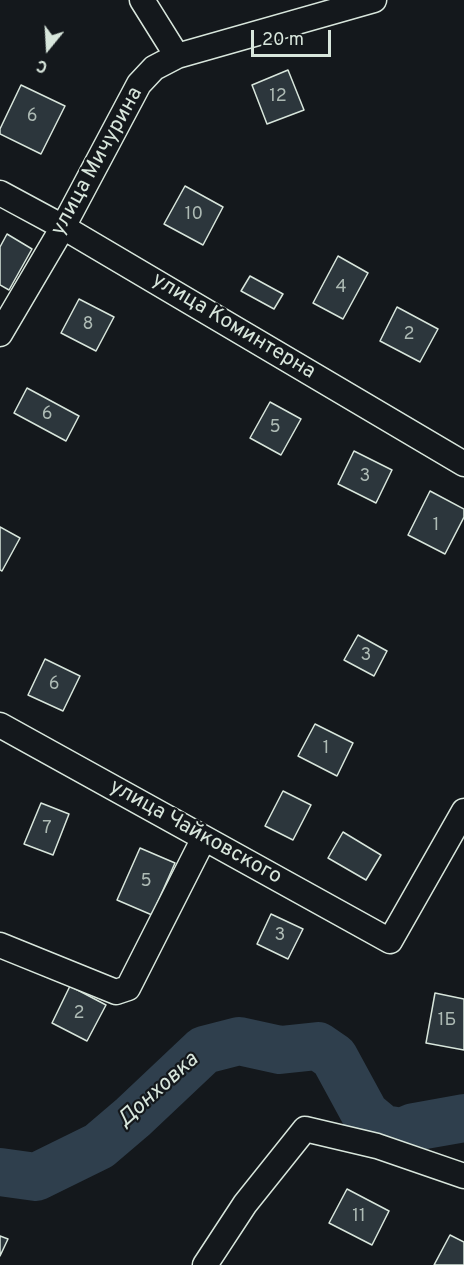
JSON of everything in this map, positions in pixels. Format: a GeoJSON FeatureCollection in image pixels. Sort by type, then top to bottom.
{"type":"FeatureCollection","features":[{"type":"Feature","properties":{"kind":"street"},"geometry":{"type":"LineString","coordinates":[[142,0],[177,56]]}},
{"type":"Feature","properties":{"kind":"street","name":"улица Мичурина"},"geometry":{"type":"LineString","coordinates":[[0,333],[63,226],[139,84],[154,68],[177,56],[374,0]]}},
{"type":"Feature","properties":{"kind":"street","name":"улица Коминтерна"},"geometry":{"type":"LineString","coordinates":[[0,193],[63,226],[464,464]]}},
{"type":"Feature","properties":{"kind":"street","name":"улица Чайковского"},"geometry":{"type":"LineString","coordinates":[[0,726],[390,941],[464,811]]}},
{"type":"Feature","properties":{"kind":"street"},"geometry":{"type":"LineString","coordinates":[[0,945],[116,992],[128,988],[204,838]]}},
{"type":"Feature","properties":{"kind":"street"},"geometry":{"type":"LineString","coordinates":[[205,1265],[245,1204],[304,1129],[377,1146],[464,1176]]}},
{"type":"Feature","properties":{"kind":"building"},"geometry":{"type":"Polygon","coordinates":[[[288,70],[304,110],[267,124],[252,85],[288,70]]]}},
{"type":"Feature","properties":{"kind":"building"},"geometry":{"type":"Polygon","coordinates":[[[21,85],[65,106],[41,154],[0,134],[0,129],[21,85]]]}},
{"type":"Feature","properties":{"kind":"building"},"geometry":{"type":"Polygon","coordinates":[[[185,186],[223,207],[203,245],[164,224],[185,186]]]}},
{"type":"Feature","properties":{"kind":"building"},"geometry":{"type":"Polygon","coordinates":[[[7,234],[32,249],[9,290],[0,285],[0,247],[7,234]]]}},
{"type":"Feature","properties":{"kind":"building"},"geometry":{"type":"Polygon","coordinates":[[[338,256],[368,273],[343,319],[313,303],[338,256]]]}},
{"type":"Feature","properties":{"kind":"building"},"geometry":{"type":"Polygon","coordinates":[[[250,276],[283,294],[274,309],[241,291],[250,276]]]}},
{"type":"Feature","properties":{"kind":"building"},"geometry":{"type":"Polygon","coordinates":[[[79,299],[114,317],[96,351],[61,333],[79,299]]]}},
{"type":"Feature","properties":{"kind":"building"},"geometry":{"type":"Polygon","coordinates":[[[397,307],[438,329],[420,362],[380,341],[397,307]]]}},
{"type":"Feature","properties":{"kind":"building"},"geometry":{"type":"Polygon","coordinates":[[[27,388],[79,416],[66,441],[14,413],[27,388]]]}},
{"type":"Feature","properties":{"kind":"building"},"geometry":{"type":"Polygon","coordinates":[[[270,402],[301,419],[281,455],[250,438],[270,402]]]}},
{"type":"Feature","properties":{"kind":"building"},"geometry":{"type":"Polygon","coordinates":[[[354,451],[392,470],[376,503],[338,484],[354,451]]]}},
{"type":"Feature","properties":{"kind":"building"},"geometry":{"type":"Polygon","coordinates":[[[430,491],[464,509],[464,517],[445,554],[408,535],[430,491]]]}},
{"type":"Feature","properties":{"kind":"building"},"geometry":{"type":"Polygon","coordinates":[[[0,527],[20,538],[2,571],[0,570],[0,527]]]}},
{"type":"Feature","properties":{"kind":"building"},"geometry":{"type":"Polygon","coordinates":[[[358,635],[387,651],[374,676],[344,660],[358,635]]]}},
{"type":"Feature","properties":{"kind":"building"},"geometry":{"type":"Polygon","coordinates":[[[45,659],[80,676],[63,711],[28,695],[45,659]]]}},
{"type":"Feature","properties":{"kind":"building"},"geometry":{"type":"Polygon","coordinates":[[[315,724],[353,743],[337,776],[298,756],[315,724]]]}},
{"type":"Feature","properties":{"kind":"building"},"geometry":{"type":"Polygon","coordinates":[[[283,791],[311,805],[293,840],[265,826],[283,791]]]}},
{"type":"Feature","properties":{"kind":"building"},"geometry":{"type":"Polygon","coordinates":[[[41,803],[69,814],[53,855],[24,844],[41,803]]]}},
{"type":"Feature","properties":{"kind":"building"},"geometry":{"type":"Polygon","coordinates":[[[343,832],[381,855],[366,880],[328,858],[343,832]]]}},
{"type":"Feature","properties":{"kind":"building"},"geometry":{"type":"Polygon","coordinates":[[[140,848],[175,863],[152,915],[117,900],[140,848]]]}},
{"type":"Feature","properties":{"kind":"building"},"geometry":{"type":"Polygon","coordinates":[[[271,914],[303,929],[288,959],[257,944],[271,914]]]}},
{"type":"Feature","properties":{"kind":"building"},"geometry":{"type":"Polygon","coordinates":[[[70,986],[106,1005],[87,1041],[52,1023],[70,986]]]}},
{"type":"Feature","properties":{"kind":"building"},"geometry":{"type":"Polygon","coordinates":[[[435,993],[464,999],[464,1050],[426,1043],[435,993]]]}},
{"type":"Feature","properties":{"kind":"building"},"geometry":{"type":"Polygon","coordinates":[[[347,1189],[389,1211],[372,1245],[329,1223],[347,1189]]]}},
{"type":"Feature","properties":{"kind":"building"},"geometry":{"type":"Polygon","coordinates":[[[450,1235],[464,1242],[464,1265],[434,1265],[450,1235]]]}},
{"type":"Feature","properties":{"kind":"building"},"geometry":{"type":"Polygon","coordinates":[[[0,1236],[8,1239],[0,1256],[0,1236]]]}},
{"type":"Feature","properties":{"kind":"waterway","name":"Донховка"},"geometry":{"type":"LineString","coordinates":[[0,1172],[36,1177],[99,1146],[204,1050],[239,1041],[280,1050],[318,1046],[334,1057],[365,1114],[383,1129],[402,1132],[414,1127],[464,1118]]}}]}
